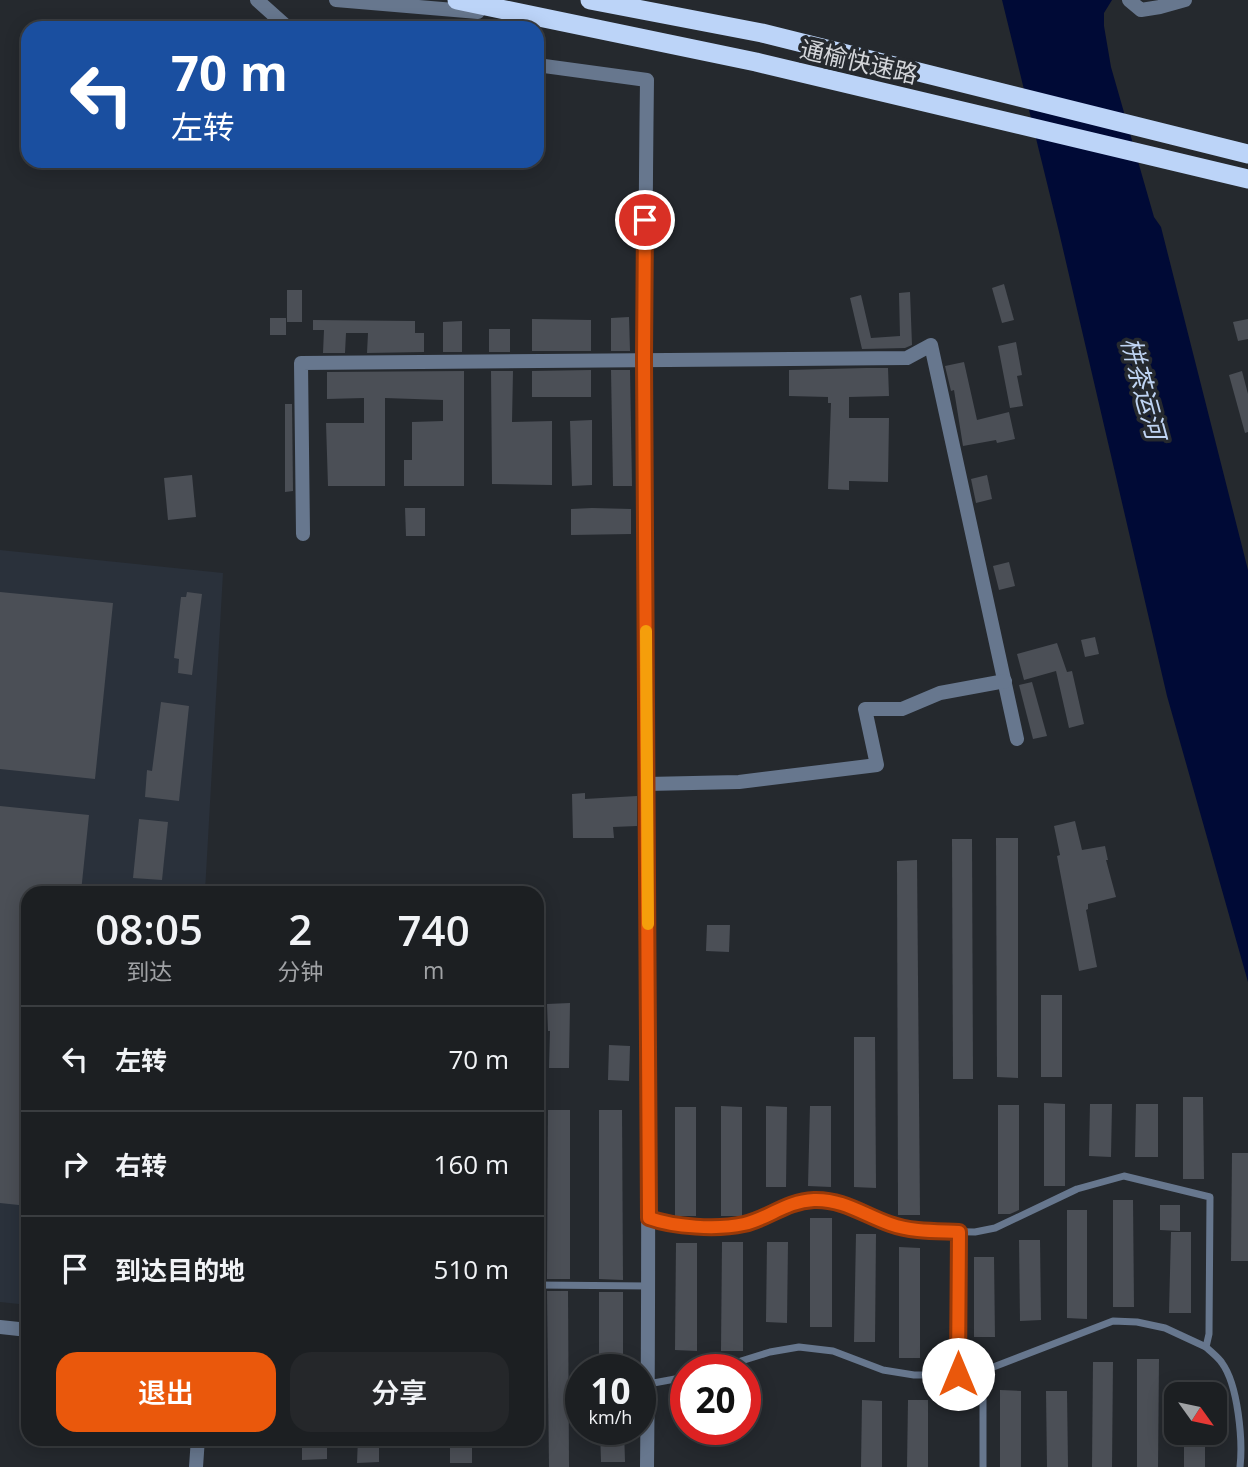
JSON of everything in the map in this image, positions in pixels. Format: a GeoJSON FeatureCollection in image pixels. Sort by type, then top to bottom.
{"type":"FeatureCollection","features":[{"type":"Feature","properties":{"kind":"highway","name":"通榆快速路"},"geometry":{"type":"LineString","coordinates":[[457,0],[756,62],[1248,178]]}},
{"type":"Feature","properties":{"kind":"highway","name":"通榆快速路"},"geometry":{"type":"LineString","coordinates":[[590,0],[762,33],[1248,153]]}},
{"type":"Feature","properties":{"kind":"street"},"geometry":{"type":"LineString","coordinates":[[257,0],[280,21]]}},
{"type":"Feature","properties":{"kind":"street"},"geometry":{"type":"LineString","coordinates":[[336,0],[547,18]]}},
{"type":"Feature","properties":{"kind":"street"},"geometry":{"type":"LineString","coordinates":[[1129,0],[1141,10],[1185,0]]}},
{"type":"Feature","properties":{"kind":"street"},"geometry":{"type":"LineString","coordinates":[[544,66],[647,80],[644,359],[648,1354]]}},
{"type":"Feature","properties":{"kind":"street"},"geometry":{"type":"LineString","coordinates":[[303,534],[301,363],[934,358],[1017,739]]}},
{"type":"Feature","properties":{"kind":"street"},"geometry":{"type":"LineString","coordinates":[[647,784],[738,782],[877,765],[865,709],[902,709],[940,693],[1005,681]]}},
{"type":"Feature","properties":{"kind":"street"},"geometry":{"type":"LineString","coordinates":[[0,1327],[21,1329]]}},
{"type":"Feature","properties":{"kind":"street"},"geometry":{"type":"LineString","coordinates":[[647,1445],[647,1467]]}},
{"type":"Feature","properties":{"kind":"street"},"geometry":{"type":"LineString","coordinates":[[196,1467],[197,1446]]}},
{"type":"Feature","properties":{"kind":"lane"},"geometry":{"type":"LineString","coordinates":[[649,1218],[666,1224],[745,1224],[781,1207],[811,1200],[834,1200],[890,1224],[916,1231],[975,1232],[995,1228],[1077,1189],[1124,1176],[1210,1197],[1209,1334],[1206,1347]]}},
{"type":"Feature","properties":{"kind":"lane"},"geometry":{"type":"LineString","coordinates":[[958,1374],[959,1232]]}},
{"type":"Feature","properties":{"kind":"lane"},"geometry":{"type":"LineString","coordinates":[[544,1285],[649,1286]]}},
{"type":"Feature","properties":{"kind":"lane"},"geometry":{"type":"LineString","coordinates":[[761,1355],[799,1347],[833,1352],[883,1370],[914,1375],[958,1374],[983,1371],[1113,1321],[1137,1322],[1165,1328],[1206,1347],[1223,1363],[1231,1381],[1239,1421],[1240,1467]]}},
{"type":"Feature","properties":{"kind":"lane"},"geometry":{"type":"LineString","coordinates":[[983,1371],[983,1467]]}},
{"type":"Feature","properties":{"kind":"shaded area"},"geometry":{"type":"Polygon","coordinates":[[[0,550],[223,573],[205,886],[21,886],[21,1304],[0,1302],[0,550]]]}},
{"type":"Feature","properties":{"kind":"water","name":"栟茶运河"},"geometry":{"type":"Polygon","coordinates":[[[1002,0],[1112,0],[1104,13],[1111,67],[1154,217],[1161,227],[1248,570],[1248,982],[1167,696],[1002,0]]]}},
{"type":"Feature","properties":{"kind":"building"},"geometry":{"type":"Polygon","coordinates":[[[1004,284],[1014,320],[1002,323],[992,288],[1004,284]]]}},
{"type":"Feature","properties":{"kind":"building"},"geometry":{"type":"Polygon","coordinates":[[[287,290],[302,290],[302,322],[287,322],[287,290]]]}},
{"type":"Feature","properties":{"kind":"building"},"geometry":{"type":"Polygon","coordinates":[[[910,292],[912,345],[905,348],[862,349],[850,298],[861,295],[871,338],[900,336],[899,293],[910,292]]]}},
{"type":"Feature","properties":{"kind":"building"},"geometry":{"type":"Polygon","coordinates":[[[629,317],[630,351],[611,351],[611,318],[629,317]]]}},
{"type":"Feature","properties":{"kind":"building"},"geometry":{"type":"Polygon","coordinates":[[[270,318],[286,318],[286,335],[270,335],[270,318]]]}},
{"type":"Feature","properties":{"kind":"building"},"geometry":{"type":"Polygon","coordinates":[[[532,319],[591,320],[591,351],[532,351],[532,319]]]}},
{"type":"Feature","properties":{"kind":"building"},"geometry":{"type":"Polygon","coordinates":[[[1248,319],[1248,339],[1238,341],[1233,322],[1248,319]]]}},
{"type":"Feature","properties":{"kind":"building"},"geometry":{"type":"Polygon","coordinates":[[[313,320],[415,321],[415,333],[424,333],[424,352],[367,353],[368,333],[346,333],[345,353],[323,353],[324,330],[313,330],[313,320]]]}},
{"type":"Feature","properties":{"kind":"building"},"geometry":{"type":"Polygon","coordinates":[[[462,321],[462,352],[443,352],[443,322],[462,321]]]}},
{"type":"Feature","properties":{"kind":"building"},"geometry":{"type":"Polygon","coordinates":[[[489,329],[510,329],[510,352],[489,352],[489,329]]]}},
{"type":"Feature","properties":{"kind":"building"},"geometry":{"type":"Polygon","coordinates":[[[1016,342],[1022,375],[1017,376],[1023,406],[1010,408],[998,346],[1016,342]]]}},
{"type":"Feature","properties":{"kind":"building"},"geometry":{"type":"Polygon","coordinates":[[[964,362],[977,420],[1009,412],[1015,439],[963,446],[954,390],[951,391],[945,366],[964,362]]]}},
{"type":"Feature","properties":{"kind":"building"},"geometry":{"type":"Polygon","coordinates":[[[888,368],[889,396],[849,397],[849,418],[889,418],[888,482],[849,481],[849,490],[828,489],[831,403],[828,403],[828,397],[789,396],[789,370],[888,368]]]}},
{"type":"Feature","properties":{"kind":"building"},"geometry":{"type":"Polygon","coordinates":[[[591,370],[591,397],[532,397],[532,371],[591,370]]]}},
{"type":"Feature","properties":{"kind":"building"},"geometry":{"type":"Polygon","coordinates":[[[611,370],[630,370],[632,486],[613,486],[611,370]]]}},
{"type":"Feature","properties":{"kind":"building"},"geometry":{"type":"Polygon","coordinates":[[[464,371],[464,486],[404,486],[404,460],[412,460],[412,422],[443,421],[443,400],[385,398],[385,486],[328,486],[326,423],[364,423],[364,398],[327,399],[327,372],[464,371]]]}},
{"type":"Feature","properties":{"kind":"building"},"geometry":{"type":"Polygon","coordinates":[[[491,371],[513,371],[512,422],[552,421],[552,485],[492,484],[491,371]]]}},
{"type":"Feature","properties":{"kind":"building"},"geometry":{"type":"Polygon","coordinates":[[[1242,371],[1248,394],[1248,432],[1245,433],[1229,375],[1242,371]]]}},
{"type":"Feature","properties":{"kind":"building"},"geometry":{"type":"Polygon","coordinates":[[[285,404],[292,404],[293,491],[285,492],[285,404]]]}},
{"type":"Feature","properties":{"kind":"building"},"geometry":{"type":"Polygon","coordinates":[[[592,420],[592,485],[572,486],[570,421],[592,420]]]}},
{"type":"Feature","properties":{"kind":"building"},"geometry":{"type":"Polygon","coordinates":[[[192,475],[196,517],[168,520],[164,478],[192,475]]]}},
{"type":"Feature","properties":{"kind":"building"},"geometry":{"type":"Polygon","coordinates":[[[987,475],[992,499],[976,503],[971,479],[987,475]]]}},
{"type":"Feature","properties":{"kind":"building"},"geometry":{"type":"Polygon","coordinates":[[[405,508],[425,508],[425,536],[406,536],[405,508]]]}},
{"type":"Feature","properties":{"kind":"building"},"geometry":{"type":"Polygon","coordinates":[[[571,509],[631,509],[631,534],[571,535],[571,509]]]}},
{"type":"Feature","properties":{"kind":"building"},"geometry":{"type":"Polygon","coordinates":[[[1009,562],[1015,586],[999,590],[993,566],[1009,562]]]}},
{"type":"Feature","properties":{"kind":"building"},"geometry":{"type":"Polygon","coordinates":[[[0,592],[113,603],[95,779],[0,769],[0,592]]]}},
{"type":"Feature","properties":{"kind":"building"},"geometry":{"type":"Polygon","coordinates":[[[187,592],[202,594],[192,675],[178,673],[179,659],[174,658],[181,597],[186,597],[187,592]]]}},
{"type":"Feature","properties":{"kind":"building"},"geometry":{"type":"Polygon","coordinates":[[[1095,637],[1099,654],[1085,657],[1081,640],[1095,637]]]}},
{"type":"Feature","properties":{"kind":"building"},"geometry":{"type":"Polygon","coordinates":[[[1057,643],[1067,672],[1072,671],[1084,724],[1069,728],[1056,671],[1024,680],[1017,654],[1057,643]]]}},
{"type":"Feature","properties":{"kind":"building"},"geometry":{"type":"Polygon","coordinates":[[[1032,682],[1047,736],[1033,739],[1019,685],[1032,682]]]}},
{"type":"Feature","properties":{"kind":"building"},"geometry":{"type":"Polygon","coordinates":[[[161,702],[189,706],[179,801],[145,797],[147,770],[152,771],[161,702]]]}},
{"type":"Feature","properties":{"kind":"building"},"geometry":{"type":"Polygon","coordinates":[[[585,793],[585,799],[637,796],[637,826],[613,827],[614,838],[573,838],[572,794],[585,793]]]}},
{"type":"Feature","properties":{"kind":"building"},"geometry":{"type":"Polygon","coordinates":[[[0,806],[89,815],[82,886],[21,886],[21,1205],[0,1203],[0,806]]]}},
{"type":"Feature","properties":{"kind":"building"},"geometry":{"type":"Polygon","coordinates":[[[139,819],[168,822],[162,880],[133,878],[139,819]]]}},
{"type":"Feature","properties":{"kind":"building"},"geometry":{"type":"Polygon","coordinates":[[[1075,821],[1082,850],[1105,846],[1116,897],[1088,904],[1086,910],[1097,967],[1079,971],[1057,856],[1060,855],[1054,826],[1075,821]]]}},
{"type":"Feature","properties":{"kind":"building"},"geometry":{"type":"Polygon","coordinates":[[[996,838],[1018,838],[1018,1078],[997,1077],[996,838]]]}},
{"type":"Feature","properties":{"kind":"building"},"geometry":{"type":"Polygon","coordinates":[[[952,839],[972,839],[973,1079],[953,1079],[952,839]]]}},
{"type":"Feature","properties":{"kind":"building"},"geometry":{"type":"Polygon","coordinates":[[[917,860],[920,1215],[898,1215],[897,861],[917,860]]]}},
{"type":"Feature","properties":{"kind":"building"},"geometry":{"type":"Polygon","coordinates":[[[707,925],[730,925],[729,952],[706,951],[707,925]]]}},
{"type":"Feature","properties":{"kind":"building"},"geometry":{"type":"Polygon","coordinates":[[[1041,995],[1062,995],[1062,1077],[1041,1077],[1041,995]]]}},
{"type":"Feature","properties":{"kind":"building"},"geometry":{"type":"Polygon","coordinates":[[[570,1003],[569,1068],[549,1068],[550,1031],[547,1004],[570,1003]]]}},
{"type":"Feature","properties":{"kind":"building"},"geometry":{"type":"Polygon","coordinates":[[[854,1037],[875,1037],[876,1188],[854,1187],[854,1037]]]}},
{"type":"Feature","properties":{"kind":"building"},"geometry":{"type":"Polygon","coordinates":[[[609,1045],[630,1046],[629,1081],[608,1080],[609,1045]]]}},
{"type":"Feature","properties":{"kind":"building"},"geometry":{"type":"Polygon","coordinates":[[[1183,1097],[1203,1097],[1204,1179],[1183,1179],[1183,1097]]]}},
{"type":"Feature","properties":{"kind":"building"},"geometry":{"type":"Polygon","coordinates":[[[1044,1103],[1065,1104],[1065,1186],[1044,1186],[1044,1103]]]}},
{"type":"Feature","properties":{"kind":"building"},"geometry":{"type":"Polygon","coordinates":[[[1090,1104],[1112,1104],[1111,1157],[1089,1156],[1090,1104]]]}},
{"type":"Feature","properties":{"kind":"building"},"geometry":{"type":"Polygon","coordinates":[[[1136,1104],[1158,1104],[1158,1157],[1135,1157],[1136,1104]]]}},
{"type":"Feature","properties":{"kind":"building"},"geometry":{"type":"Polygon","coordinates":[[[998,1105],[1019,1105],[1019,1210],[1010,1214],[998,1214],[998,1105]]]}},
{"type":"Feature","properties":{"kind":"building"},"geometry":{"type":"Polygon","coordinates":[[[721,1106],[742,1107],[742,1216],[721,1216],[721,1106]]]}},
{"type":"Feature","properties":{"kind":"building"},"geometry":{"type":"Polygon","coordinates":[[[766,1106],[787,1107],[786,1187],[766,1187],[766,1106]]]}},
{"type":"Feature","properties":{"kind":"building"},"geometry":{"type":"Polygon","coordinates":[[[810,1106],[831,1106],[831,1187],[808,1186],[810,1106]]]}},
{"type":"Feature","properties":{"kind":"building"},"geometry":{"type":"Polygon","coordinates":[[[675,1107],[696,1107],[696,1216],[675,1216],[675,1107]]]}},
{"type":"Feature","properties":{"kind":"building"},"geometry":{"type":"Polygon","coordinates":[[[548,1110],[570,1110],[570,1279],[547,1279],[548,1110]]]}},
{"type":"Feature","properties":{"kind":"building"},"geometry":{"type":"Polygon","coordinates":[[[599,1110],[622,1110],[623,1280],[599,1279],[599,1110]]]}},
{"type":"Feature","properties":{"kind":"building"},"geometry":{"type":"Polygon","coordinates":[[[1232,1153],[1248,1153],[1248,1261],[1231,1261],[1232,1153]]]}},
{"type":"Feature","properties":{"kind":"building"},"geometry":{"type":"Polygon","coordinates":[[[1113,1200],[1133,1200],[1134,1307],[1113,1307],[1113,1200]]]}},
{"type":"Feature","properties":{"kind":"building"},"geometry":{"type":"Polygon","coordinates":[[[1160,1205],[1180,1205],[1180,1231],[1160,1230],[1160,1205]]]}},
{"type":"Feature","properties":{"kind":"building"},"geometry":{"type":"Polygon","coordinates":[[[1067,1210],[1087,1210],[1087,1319],[1067,1318],[1067,1210]]]}},
{"type":"Feature","properties":{"kind":"building"},"geometry":{"type":"Polygon","coordinates":[[[810,1218],[832,1218],[832,1327],[810,1327],[810,1218]]]}},
{"type":"Feature","properties":{"kind":"building"},"geometry":{"type":"Polygon","coordinates":[[[1171,1232],[1191,1232],[1191,1313],[1169,1313],[1171,1232]]]}},
{"type":"Feature","properties":{"kind":"building"},"geometry":{"type":"Polygon","coordinates":[[[856,1234],[876,1234],[875,1342],[854,1342],[856,1234]]]}},
{"type":"Feature","properties":{"kind":"building"},"geometry":{"type":"Polygon","coordinates":[[[1019,1240],[1040,1240],[1041,1320],[1020,1321],[1019,1240]]]}},
{"type":"Feature","properties":{"kind":"building"},"geometry":{"type":"Polygon","coordinates":[[[722,1242],[743,1242],[743,1351],[721,1351],[722,1242]]]}},
{"type":"Feature","properties":{"kind":"building"},"geometry":{"type":"Polygon","coordinates":[[[767,1242],[788,1242],[787,1323],[766,1322],[767,1242]]]}},
{"type":"Feature","properties":{"kind":"building"},"geometry":{"type":"Polygon","coordinates":[[[676,1243],[697,1243],[697,1351],[675,1350],[676,1243]]]}},
{"type":"Feature","properties":{"kind":"building"},"geometry":{"type":"Polygon","coordinates":[[[899,1247],[920,1248],[920,1358],[899,1358],[899,1247]]]}},
{"type":"Feature","properties":{"kind":"building"},"geometry":{"type":"Polygon","coordinates":[[[974,1257],[994,1257],[995,1337],[974,1337],[974,1257]]]}},
{"type":"Feature","properties":{"kind":"building"},"geometry":{"type":"Polygon","coordinates":[[[547,1291],[568,1291],[565,1445],[569,1445],[569,1467],[549,1467],[547,1291]]]}},
{"type":"Feature","properties":{"kind":"building"},"geometry":{"type":"Polygon","coordinates":[[[599,1292],[623,1292],[623,1354],[599,1354],[599,1292]]]}},
{"type":"Feature","properties":{"kind":"building"},"geometry":{"type":"Polygon","coordinates":[[[1137,1359],[1159,1359],[1158,1467],[1137,1467],[1137,1359]]]}},
{"type":"Feature","properties":{"kind":"building"},"geometry":{"type":"Polygon","coordinates":[[[1093,1362],[1113,1362],[1112,1467],[1092,1467],[1093,1362]]]}},
{"type":"Feature","properties":{"kind":"building"},"geometry":{"type":"Polygon","coordinates":[[[1000,1390],[1021,1391],[1021,1467],[1000,1467],[1000,1390]]]}},
{"type":"Feature","properties":{"kind":"building"},"geometry":{"type":"Polygon","coordinates":[[[1046,1391],[1067,1391],[1068,1467],[1047,1467],[1046,1391]]]}},
{"type":"Feature","properties":{"kind":"building"},"geometry":{"type":"Polygon","coordinates":[[[862,1400],[882,1401],[882,1467],[861,1467],[862,1400]]]}},
{"type":"Feature","properties":{"kind":"building"},"geometry":{"type":"Polygon","coordinates":[[[908,1400],[928,1400],[928,1467],[907,1467],[908,1400]]]}},
{"type":"Feature","properties":{"kind":"building"},"geometry":{"type":"Polygon","coordinates":[[[600,1445],[624,1445],[625,1462],[601,1462],[600,1445]]]}},
{"type":"Feature","properties":{"kind":"building"},"geometry":{"type":"Polygon","coordinates":[[[302,1446],[327,1446],[327,1459],[302,1460],[302,1446]]]}},
{"type":"Feature","properties":{"kind":"building"},"geometry":{"type":"Polygon","coordinates":[[[358,1446],[379,1446],[379,1462],[357,1463],[358,1446]]]}},
{"type":"Feature","properties":{"kind":"building"},"geometry":{"type":"Polygon","coordinates":[[[450,1446],[472,1446],[472,1463],[450,1463],[450,1446]]]}},
{"type":"Feature","properties":{"kind":"building"},"geometry":{"type":"Polygon","coordinates":[[[1184,1446],[1205,1446],[1205,1467],[1184,1467],[1184,1446]]]}},
{"type":"Feature","properties":{"kind":"slow traffic"},"geometry":{"type":"LineString","coordinates":[[646,631],[648,924]]}},
{"type":"Feature","properties":{"kind":"route"},"geometry":{"type":"LineString","coordinates":[[645,220],[649,1218],[666,1224],[745,1224],[781,1207],[811,1200],[834,1200],[890,1224],[916,1231],[959,1232],[958,1374]]}}]}
